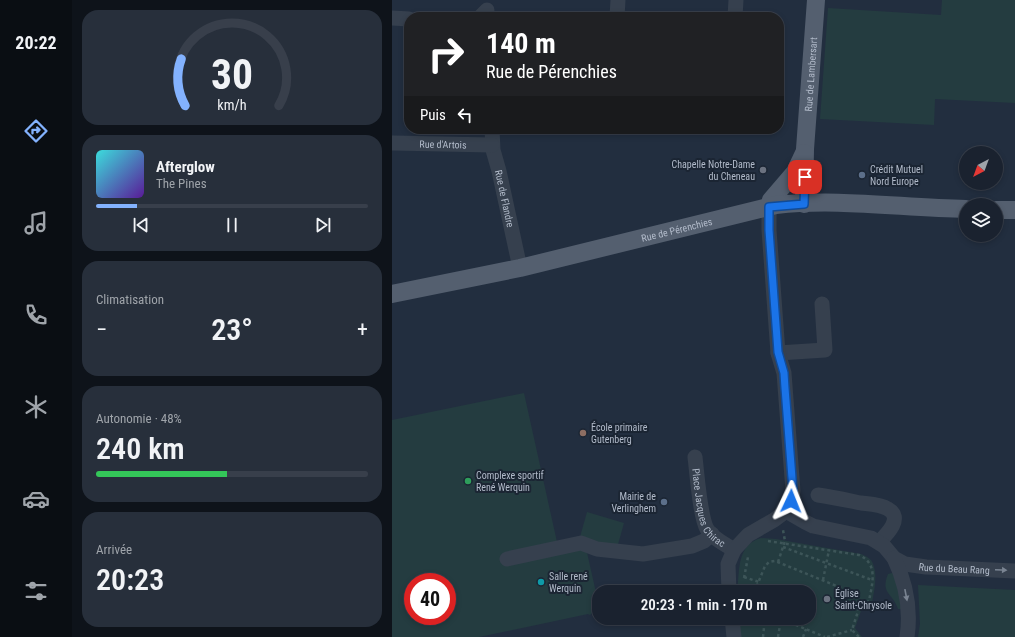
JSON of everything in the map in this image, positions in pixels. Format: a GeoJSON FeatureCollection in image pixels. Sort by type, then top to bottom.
{"type":"FeatureCollection","features":[{"type":"Feature","properties":{"kind":"main road","name":"Rue de Lambersart"},"geometry":{"type":"LineString","coordinates":[[804,204],[805,149],[816,0]]}},
{"type":"Feature","properties":{"kind":"main road","name":"Rue de Lambersart"},"geometry":{"type":"LineString","coordinates":[[769,207],[771,200],[795,172],[805,149]]}},
{"type":"Feature","properties":{"kind":"main road","name":"Rue de Pérenchies"},"geometry":{"type":"LineString","coordinates":[[392,294],[520,268],[769,207],[804,204],[877,204],[959,209]]}},
{"type":"Feature","properties":{"kind":"main road"},"geometry":{"type":"LineString","coordinates":[[1003,210],[1015,210]]}},
{"type":"Feature","properties":{"kind":"street"},"geometry":{"type":"LineString","coordinates":[[617,12],[618,0]]}},
{"type":"Feature","properties":{"kind":"street"},"geometry":{"type":"LineString","coordinates":[[735,12],[736,0]]}},
{"type":"Feature","properties":{"kind":"street"},"geometry":{"type":"LineString","coordinates":[[392,18],[404,19]]}},
{"type":"Feature","properties":{"kind":"street","name":"Rue de Flandre"},"geometry":{"type":"LineString","coordinates":[[492,134],[492,145],[500,170],[520,268]]}},
{"type":"Feature","properties":{"kind":"street","name":"Rue d'Artois"},"geometry":{"type":"LineString","coordinates":[[393,143],[492,145]]}},
{"type":"Feature","properties":{"kind":"street"},"geometry":{"type":"LineString","coordinates":[[729,585],[728,564],[734,550],[748,535],[782,514],[791,501],[793,491],[784,373],[778,352],[769,230],[769,207]]}},
{"type":"Feature","properties":{"kind":"street"},"geometry":{"type":"LineString","coordinates":[[778,352],[825,350],[822,304]]}},
{"type":"Feature","properties":{"kind":"street","name":"Place Jacques Chirac"},"geometry":{"type":"LineString","coordinates":[[695,457],[702,511],[707,529],[734,550]]}},
{"type":"Feature","properties":{"kind":"street"},"geometry":{"type":"LineString","coordinates":[[818,495],[878,506],[890,510],[894,519],[893,526],[889,533],[879,542]]}},
{"type":"Feature","properties":{"kind":"street"},"geometry":{"type":"LineString","coordinates":[[782,514],[814,526],[864,536],[879,542],[894,558],[905,586],[909,616],[907,637]]}},
{"type":"Feature","properties":{"kind":"street"},"geometry":{"type":"LineString","coordinates":[[507,560],[581,543],[597,549],[643,554],[692,546],[704,541],[712,534]]}},
{"type":"Feature","properties":{"kind":"street","name":"Rue du Beau Rang"},"geometry":{"type":"LineString","coordinates":[[894,558],[899,562],[914,565],[1015,571]]}},
{"type":"Feature","properties":{"kind":"street"},"geometry":{"type":"LineString","coordinates":[[733,625],[734,637]]}},
{"type":"Feature","properties":{"kind":"path"},"geometry":{"type":"LineString","coordinates":[[778,562],[785,541],[782,514]]}},
{"type":"Feature","properties":{"kind":"path"},"geometry":{"type":"LineString","coordinates":[[766,540],[864,557],[870,563],[873,574],[869,601],[859,608]]}},
{"type":"Feature","properties":{"kind":"path"},"geometry":{"type":"LineString","coordinates":[[783,548],[872,580]]}},
{"type":"Feature","properties":{"kind":"path"},"geometry":{"type":"LineString","coordinates":[[823,580],[828,550]]}},
{"type":"Feature","properties":{"kind":"path"},"geometry":{"type":"LineString","coordinates":[[743,584],[749,555]]}},
{"type":"Feature","properties":{"kind":"path"},"geometry":{"type":"LineString","coordinates":[[758,585],[765,566],[769,562],[775,561],[849,591],[859,608],[857,619],[852,630],[828,637],[817,635],[797,625]]}},
{"type":"Feature","properties":{"kind":"path"},"geometry":{"type":"LineString","coordinates":[[744,577],[759,582]]}},
{"type":"Feature","properties":{"kind":"path"},"geometry":{"type":"LineString","coordinates":[[763,637],[764,625]]}},
{"type":"Feature","properties":{"kind":"path"},"geometry":{"type":"LineString","coordinates":[[778,637],[779,625]]}},
{"type":"Feature","properties":{"kind":"path"},"geometry":{"type":"LineString","coordinates":[[804,637],[806,629]]}},
{"type":"Feature","properties":{"kind":"path"},"geometry":{"type":"LineString","coordinates":[[852,630],[859,637]]}},
{"type":"Feature","properties":{"kind":"green space"},"geometry":{"type":"Polygon","coordinates":[[[942,0],[1015,0],[1015,103],[935,99],[934,125],[820,119],[828,8],[941,15],[942,0]]]}},
{"type":"Feature","properties":{"kind":"green space","name":"Complexe sportif René Werquin"},"geometry":{"type":"Polygon","coordinates":[[[524,393],[557,542],[586,548],[594,585],[592,585],[592,613],[590,615],[588,614],[479,637],[392,637],[392,420],[524,393]]]}},
{"type":"Feature","properties":{"kind":"green space"},"geometry":{"type":"Polygon","coordinates":[[[587,512],[624,523],[617,548],[580,537],[587,512]]]}},
{"type":"Feature","properties":{"kind":"green space"},"geometry":{"type":"Polygon","coordinates":[[[761,538],[776,539],[861,554],[870,559],[875,573],[872,603],[861,611],[855,628],[862,637],[740,637],[738,625],[816,625],[816,585],[738,585],[739,568],[743,553],[747,546],[753,541],[761,538]]]}},
{"type":"Feature","properties":{"kind":"green space"},"geometry":{"type":"Polygon","coordinates":[[[896,573],[902,609],[898,609],[886,590],[885,586],[888,574],[896,573]]]}},
{"type":"Feature","properties":{"kind":"green space"},"geometry":{"type":"Polygon","coordinates":[[[918,585],[1015,590],[1015,637],[918,637],[920,624],[918,585]]]}},
{"type":"Feature","properties":{"kind":"place","name":"Chapelle Notre-Dame du Cheneau"},"geometry":{"type":"Point","coordinates":[763,170]}},
{"type":"Feature","properties":{"kind":"place","name":"Crédit Mutuel Nord Europe"},"geometry":{"type":"Point","coordinates":[862,175]}},
{"type":"Feature","properties":{"kind":"place","name":"École primaire Gutenberg"},"geometry":{"type":"Point","coordinates":[583,433]}},
{"type":"Feature","properties":{"kind":"place","name":"Complexe sportif René Werquin"},"geometry":{"type":"Point","coordinates":[468,481]}},
{"type":"Feature","properties":{"kind":"place","name":"Mairie de Verlinghem"},"geometry":{"type":"Point","coordinates":[664,502]}},
{"type":"Feature","properties":{"kind":"place","name":"Salle rené Werquin"},"geometry":{"type":"Point","coordinates":[541,582]}},
{"type":"Feature","properties":{"kind":"place","name":"Église Saint-Chrysole"},"geometry":{"type":"Point","coordinates":[827,599]}},
{"type":"Feature","properties":{"kind":"route"},"geometry":{"type":"LineString","coordinates":[[791,501],[793,491],[784,373],[778,352],[769,230],[769,207],[804,204],[805,177]]}}]}
